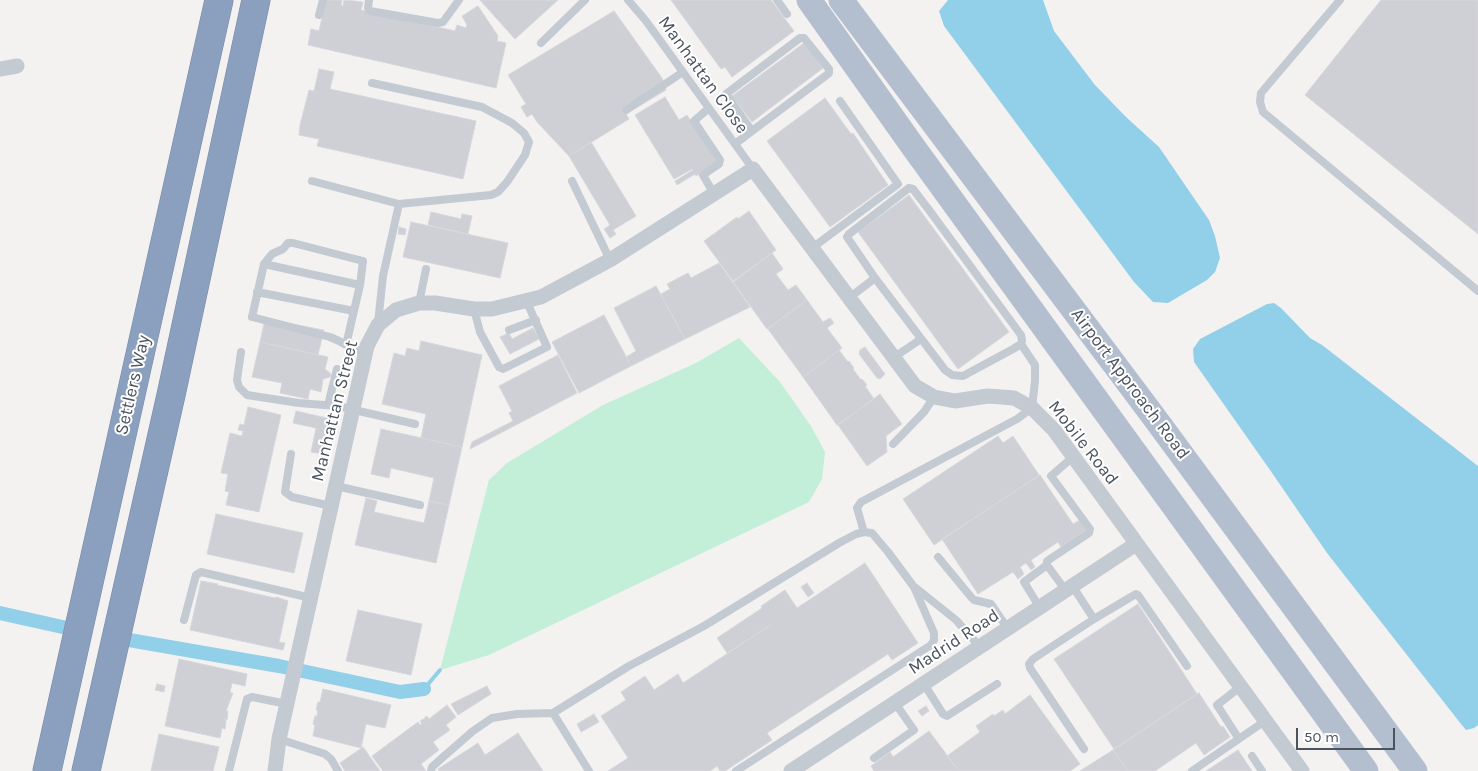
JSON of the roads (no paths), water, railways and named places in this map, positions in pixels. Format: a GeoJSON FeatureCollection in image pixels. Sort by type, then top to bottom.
{"type":"FeatureCollection","features":[{"type":"Feature","properties":{"kind":"highway","name":"Settlers Way"},"geometry":{"type":"LineString","coordinates":[[47,771],[219,0]]}},
{"type":"Feature","properties":{"kind":"highway"},"geometry":{"type":"LineString","coordinates":[[86,771],[171,395],[256,0]]}},
{"type":"Feature","properties":{"kind":"highway"},"geometry":{"type":"LineString","coordinates":[[171,395],[270,0]]}},
{"type":"Feature","properties":{"kind":"main road","name":"Airport Approach Road"},"geometry":{"type":"LineString","coordinates":[[809,0],[914,148],[1366,771]]}},
{"type":"Feature","properties":{"kind":"main road","name":"Airport Approach Road"},"geometry":{"type":"LineString","coordinates":[[841,0],[1154,417],[1415,771]]}},
{"type":"Feature","properties":{"kind":"street"},"geometry":{"type":"LineString","coordinates":[[0,69],[17,66]]}},
{"type":"Feature","properties":{"kind":"street","name":"Mobile Road"},"geometry":{"type":"LineString","coordinates":[[753,169],[915,386],[934,397],[956,401],[988,396],[1014,398],[1032,408],[1054,430],[1302,771]]}},
{"type":"Feature","properties":{"kind":"street","name":"Manhattan Street"},"geometry":{"type":"LineString","coordinates":[[276,771],[279,739],[367,346],[378,325],[396,310],[419,303],[435,303],[492,310],[541,297],[610,260],[753,169]]}},
{"type":"Feature","properties":{"kind":"street","name":"Madrid Road"},"geometry":{"type":"LineString","coordinates":[[794,770],[1136,544]]}},
{"type":"Feature","properties":{"kind":"lane"},"geometry":{"type":"LineString","coordinates":[[319,15],[323,0]]}},
{"type":"Feature","properties":{"kind":"lane"},"geometry":{"type":"LineString","coordinates":[[369,0],[368,8],[370,11],[438,23],[443,22],[459,0]]}},
{"type":"Feature","properties":{"kind":"lane"},"geometry":{"type":"LineString","coordinates":[[541,43],[585,0]]}},
{"type":"Feature","properties":{"kind":"lane","name":"Manhattan Close"},"geometry":{"type":"LineString","coordinates":[[628,0],[753,169]]}},
{"type":"Feature","properties":{"kind":"lane"},"geometry":{"type":"LineString","coordinates":[[777,0],[787,14]]}},
{"type":"Feature","properties":{"kind":"lane"},"geometry":{"type":"LineString","coordinates":[[1340,0],[1261,93],[1260,102],[1263,112],[1478,291]]}},
{"type":"Feature","properties":{"kind":"lane"},"geometry":{"type":"LineString","coordinates":[[735,144],[829,73],[829,70],[804,38],[800,38],[726,94],[752,131]]}},
{"type":"Feature","properties":{"kind":"lane"},"geometry":{"type":"LineString","coordinates":[[626,110],[683,72]]}},
{"type":"Feature","properties":{"kind":"lane"},"geometry":{"type":"LineString","coordinates":[[312,180],[400,204],[491,195],[498,192],[507,182],[528,150],[528,138],[512,123],[482,107],[372,83]]}},
{"type":"Feature","properties":{"kind":"lane"},"geometry":{"type":"LineString","coordinates":[[812,248],[898,184],[840,100]]}},
{"type":"Feature","properties":{"kind":"lane"},"geometry":{"type":"LineString","coordinates":[[709,108],[694,121],[720,160],[720,164],[703,175],[714,194]]}},
{"type":"Feature","properties":{"kind":"lane"},"geometry":{"type":"LineString","coordinates":[[572,181],[610,260]]}},
{"type":"Feature","properties":{"kind":"lane"},"geometry":{"type":"LineString","coordinates":[[864,532],[857,508],[861,502],[1017,419],[1032,408],[1035,381],[1034,365],[1021,344],[1021,335],[912,188],[847,236],[875,278],[948,374],[963,376],[1021,344]]}},
{"type":"Feature","properties":{"kind":"lane"},"geometry":{"type":"LineString","coordinates":[[378,325],[383,276],[400,204]]}},
{"type":"Feature","properties":{"kind":"lane"},"geometry":{"type":"LineString","coordinates":[[346,345],[360,285],[363,261],[288,243],[272,254],[264,264],[252,317],[330,337],[346,345],[366,353]]}},
{"type":"Feature","properties":{"kind":"lane"},"geometry":{"type":"LineString","coordinates":[[264,264],[360,285]]}},
{"type":"Feature","properties":{"kind":"lane"},"geometry":{"type":"LineString","coordinates":[[419,303],[426,269]]}},
{"type":"Feature","properties":{"kind":"lane"},"geometry":{"type":"LineString","coordinates":[[849,298],[875,278]]}},
{"type":"Feature","properties":{"kind":"lane"},"geometry":{"type":"LineString","coordinates":[[257,292],[354,311]]}},
{"type":"Feature","properties":{"kind":"lane"},"geometry":{"type":"LineString","coordinates":[[474,309],[477,324],[499,367],[503,369],[547,348],[526,300]]}},
{"type":"Feature","properties":{"kind":"lane"},"geometry":{"type":"LineString","coordinates":[[509,330],[536,320]]}},
{"type":"Feature","properties":{"kind":"lane"},"geometry":{"type":"LineString","coordinates":[[893,358],[921,339]]}},
{"type":"Feature","properties":{"kind":"lane"},"geometry":{"type":"LineString","coordinates":[[241,352],[237,380],[238,387],[245,393],[299,403],[328,405],[415,424]]}},
{"type":"Feature","properties":{"kind":"lane"},"geometry":{"type":"LineString","coordinates":[[328,405],[337,369]]}},
{"type":"Feature","properties":{"kind":"lane"},"geometry":{"type":"LineString","coordinates":[[893,444],[924,412],[934,397]]}},
{"type":"Feature","properties":{"kind":"lane"},"geometry":{"type":"LineString","coordinates":[[291,454],[285,492],[292,496],[331,506]]}},
{"type":"Feature","properties":{"kind":"lane"},"geometry":{"type":"LineString","coordinates":[[1040,608],[1024,582],[1047,565],[1049,559],[1090,531],[1051,476],[1073,457]]}},
{"type":"Feature","properties":{"kind":"lane"},"geometry":{"type":"LineString","coordinates":[[336,486],[420,505]]}},
{"type":"Feature","properties":{"kind":"lane"},"geometry":{"type":"LineString","coordinates":[[431,771],[432,767],[473,731],[492,718],[517,714],[553,713],[629,666],[704,626],[839,543],[864,532],[872,533],[875,536],[914,586],[956,620],[980,648]]}},
{"type":"Feature","properties":{"kind":"lane"},"geometry":{"type":"LineString","coordinates":[[938,557],[974,600],[991,604],[1008,629]]}},
{"type":"Feature","properties":{"kind":"lane"},"geometry":{"type":"LineString","coordinates":[[1047,565],[1094,619]]}},
{"type":"Feature","properties":{"kind":"lane"},"geometry":{"type":"LineString","coordinates":[[184,620],[196,575],[201,572],[311,598]]}},
{"type":"Feature","properties":{"kind":"lane"},"geometry":{"type":"LineString","coordinates":[[736,771],[931,645],[934,640],[934,633],[914,586]]}},
{"type":"Feature","properties":{"kind":"lane"},"geometry":{"type":"LineString","coordinates":[[1084,749],[1030,668],[1033,659],[1133,595],[1138,596],[1187,666]]}},
{"type":"Feature","properties":{"kind":"lane"},"geometry":{"type":"LineString","coordinates":[[924,684],[943,714],[947,716],[997,684]]}},
{"type":"Feature","properties":{"kind":"lane"},"geometry":{"type":"LineString","coordinates":[[1239,738],[1217,705],[1240,687]]}},
{"type":"Feature","properties":{"kind":"lane"},"geometry":{"type":"LineString","coordinates":[[229,771],[248,699],[252,697],[287,704]]}},
{"type":"Feature","properties":{"kind":"lane"},"geometry":{"type":"LineString","coordinates":[[874,758],[914,730],[895,703]]}},
{"type":"Feature","properties":{"kind":"lane"},"geometry":{"type":"LineString","coordinates":[[553,713],[589,771]]}},
{"type":"Feature","properties":{"kind":"lane"},"geometry":{"type":"LineString","coordinates":[[1192,771],[1265,721]]}},
{"type":"Feature","properties":{"kind":"lane"},"geometry":{"type":"LineString","coordinates":[[279,739],[325,754],[331,759],[338,771]]}},
{"type":"Feature","properties":{"kind":"lane"},"geometry":{"type":"LineString","coordinates":[[1252,756],[1262,771]]}},
{"type":"Feature","properties":{"kind":"water"},"geometry":{"type":"Polygon","coordinates":[[[948,0],[1043,0],[1054,31],[1095,85],[1159,147],[1209,220],[1220,258],[1215,272],[1207,280],[1168,303],[1153,302],[1134,282],[944,26],[939,11],[948,0]]]}},
{"type":"Feature","properties":{"kind":"water"},"geometry":{"type":"Polygon","coordinates":[[[1274,303],[1310,338],[1322,345],[1478,466],[1478,725],[1474,728],[1466,730],[1327,553],[1194,362],[1193,349],[1200,339],[1267,304],[1274,303]]]}},
{"type":"Feature","properties":{"kind":"waterway"},"geometry":{"type":"LineString","coordinates":[[0,613],[67,628]]}},
{"type":"Feature","properties":{"kind":"waterway"},"geometry":{"type":"LineString","coordinates":[[129,640],[279,666],[400,692],[424,689]]}},
{"type":"Feature","properties":{"kind":"waterway"},"geometry":{"type":"LineString","coordinates":[[424,689],[440,670]]}}]}
